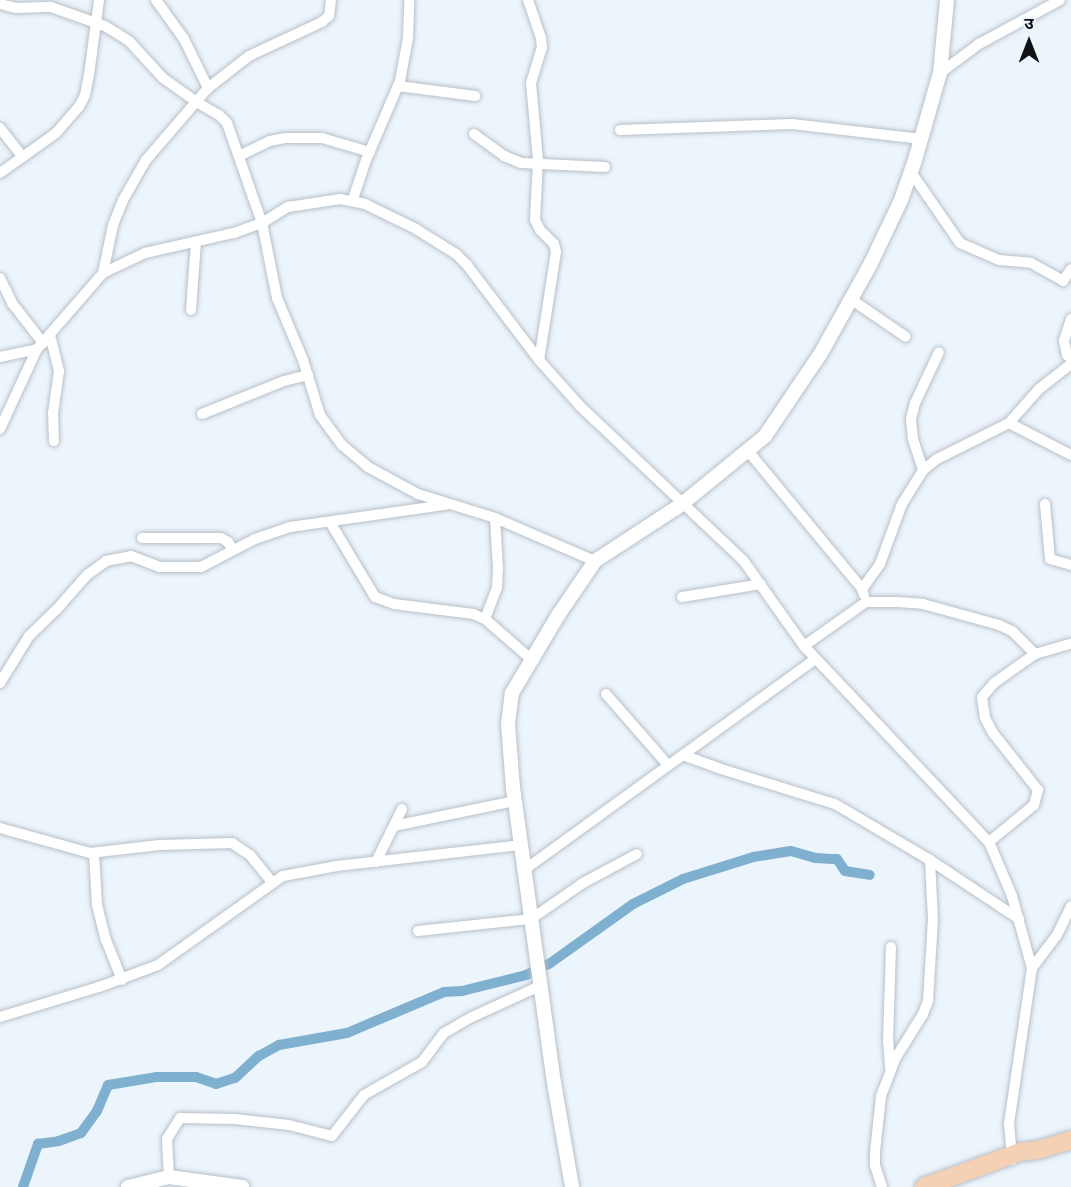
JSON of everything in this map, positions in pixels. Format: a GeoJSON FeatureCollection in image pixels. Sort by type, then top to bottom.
{"type":"FeatureCollection","features":[{"type":"Feature","properties":{"kind":"highway"},"geometry":{"type":"LineString","coordinates":[[924,1187],[1071,1140]]}},
{"type":"Feature","properties":{"kind":"highway"},"geometry":{"type":"LineString","coordinates":[[951,1187],[1012,1159]]}},
{"type":"Feature","properties":{"kind":"street"},"geometry":{"type":"LineString","coordinates":[[0,172],[56,133],[79,107],[85,94],[89,75],[94,21],[99,0]]}},
{"type":"Feature","properties":{"kind":"street"},"geometry":{"type":"LineString","coordinates":[[156,0],[184,39],[208,88]]}},
{"type":"Feature","properties":{"kind":"street"},"geometry":{"type":"LineString","coordinates":[[104,273],[113,225],[134,178],[146,159],[198,103],[208,88],[249,56],[322,22],[329,16],[331,0]]}},
{"type":"Feature","properties":{"kind":"street"},"geometry":{"type":"LineString","coordinates":[[353,200],[370,152],[398,86],[405,60],[409,0]]}},
{"type":"Feature","properties":{"kind":"street"},"geometry":{"type":"LineString","coordinates":[[528,0],[542,38],[542,47],[531,83],[537,166],[535,220],[540,230],[554,244],[556,252],[539,360]]}},
{"type":"Feature","properties":{"kind":"street"},"geometry":{"type":"LineString","coordinates":[[572,1187],[554,1083],[542,985],[520,845],[508,710],[519,680],[595,561],[682,504],[765,436],[789,403],[852,300],[901,200],[940,73],[946,0]]}},
{"type":"Feature","properties":{"kind":"street"},"geometry":{"type":"LineString","coordinates":[[940,73],[979,44],[1060,0]]}},
{"type":"Feature","properties":{"kind":"street"},"geometry":{"type":"LineString","coordinates":[[0,4],[16,8],[51,7],[94,21],[129,41],[163,78],[219,115],[227,123],[262,223],[278,298],[308,375],[320,416],[334,438],[354,456],[392,481],[495,518],[595,561]]}},
{"type":"Feature","properties":{"kind":"street"},"geometry":{"type":"LineString","coordinates":[[398,86],[476,96]]}},
{"type":"Feature","properties":{"kind":"street"},"geometry":{"type":"LineString","coordinates":[[620,129],[792,124],[921,139]]}},
{"type":"Feature","properties":{"kind":"street"},"geometry":{"type":"LineString","coordinates":[[0,128],[23,157]]}},
{"type":"Feature","properties":{"kind":"street"},"geometry":{"type":"LineString","coordinates":[[474,134],[511,160],[537,166],[605,167]]}},
{"type":"Feature","properties":{"kind":"street"},"geometry":{"type":"LineString","coordinates":[[240,156],[270,141],[286,138],[322,138],[370,152]]}},
{"type":"Feature","properties":{"kind":"street"},"geometry":{"type":"LineString","coordinates":[[911,172],[960,243],[999,260],[1031,263],[1063,281],[1071,270]]}},
{"type":"Feature","properties":{"kind":"street"},"geometry":{"type":"LineString","coordinates":[[0,429],[43,342],[90,285],[104,273],[145,253],[196,242],[262,223],[288,207],[353,200],[416,228],[456,254],[467,265],[539,360],[580,406],[743,560],[815,659],[988,842],[1019,919],[1032,968],[1009,1123],[1012,1159]]}},
{"type":"Feature","properties":{"kind":"street"},"geometry":{"type":"LineString","coordinates":[[191,310],[196,242]]}},
{"type":"Feature","properties":{"kind":"street"},"geometry":{"type":"LineString","coordinates":[[0,278],[12,303],[43,342],[59,371],[53,413],[54,441]]}},
{"type":"Feature","properties":{"kind":"street"},"geometry":{"type":"LineString","coordinates":[[852,300],[906,337]]}},
{"type":"Feature","properties":{"kind":"street"},"geometry":{"type":"LineString","coordinates":[[1071,319],[1064,341],[1067,355],[1071,359]]}},
{"type":"Feature","properties":{"kind":"street"},"geometry":{"type":"LineString","coordinates":[[0,357],[43,342]]}},
{"type":"Feature","properties":{"kind":"street"},"geometry":{"type":"LineString","coordinates":[[923,470],[913,440],[911,419],[915,403],[939,352]]}},
{"type":"Feature","properties":{"kind":"street"},"geometry":{"type":"LineString","coordinates":[[862,589],[880,564],[902,504],[923,470],[937,459],[1009,423],[1039,389],[1071,364]]}},
{"type":"Feature","properties":{"kind":"street"},"geometry":{"type":"LineString","coordinates":[[202,414],[276,384],[308,375]]}},
{"type":"Feature","properties":{"kind":"street"},"geometry":{"type":"LineString","coordinates":[[1009,423],[1071,455]]}},
{"type":"Feature","properties":{"kind":"street"},"geometry":{"type":"LineString","coordinates":[[747,451],[862,589],[867,602]]}},
{"type":"Feature","properties":{"kind":"street"},"geometry":{"type":"LineString","coordinates":[[0,683],[29,636],[87,575],[106,561],[131,556],[159,567],[187,568],[214,562],[255,539],[290,527],[451,504]]}},
{"type":"Feature","properties":{"kind":"street"},"geometry":{"type":"LineString","coordinates":[[1045,504],[1050,559],[1071,565]]}},
{"type":"Feature","properties":{"kind":"street"},"geometry":{"type":"LineString","coordinates":[[485,619],[496,587],[498,569],[495,518]]}},
{"type":"Feature","properties":{"kind":"street"},"geometry":{"type":"LineString","coordinates":[[330,522],[375,597],[394,604],[463,612],[485,619],[532,660]]}},
{"type":"Feature","properties":{"kind":"street"},"geometry":{"type":"LineString","coordinates":[[142,538],[221,538],[228,542],[233,550]]}},
{"type":"Feature","properties":{"kind":"street"},"geometry":{"type":"LineString","coordinates":[[682,597],[761,584]]}},
{"type":"Feature","properties":{"kind":"street"},"geometry":{"type":"LineString","coordinates":[[804,646],[867,602],[923,604],[999,625],[1012,631],[1035,654]]}},
{"type":"Feature","properties":{"kind":"street"},"geometry":{"type":"LineString","coordinates":[[988,842],[1034,805],[1038,790],[993,733],[985,718],[982,697],[994,683],[1035,654],[1071,644]]}},
{"type":"Feature","properties":{"kind":"street"},"geometry":{"type":"LineString","coordinates":[[524,870],[815,659]]}},
{"type":"Feature","properties":{"kind":"street"},"geometry":{"type":"LineString","coordinates":[[606,694],[668,765]]}},
{"type":"Feature","properties":{"kind":"street"},"geometry":{"type":"LineString","coordinates":[[683,755],[836,804],[930,860],[1019,919]]}},
{"type":"Feature","properties":{"kind":"street"},"geometry":{"type":"LineString","coordinates":[[394,826],[515,801]]}},
{"type":"Feature","properties":{"kind":"street"},"geometry":{"type":"LineString","coordinates":[[376,862],[402,808]]}},
{"type":"Feature","properties":{"kind":"street"},"geometry":{"type":"LineString","coordinates":[[0,828],[94,853],[160,845],[232,843],[250,855],[272,882]]}},
{"type":"Feature","properties":{"kind":"street"},"geometry":{"type":"LineString","coordinates":[[0,1017],[122,980],[158,965],[179,952],[272,882],[294,872],[520,845]]}},
{"type":"Feature","properties":{"kind":"street"},"geometry":{"type":"LineString","coordinates":[[94,853],[97,905],[106,940],[122,980]]}},
{"type":"Feature","properties":{"kind":"street"},"geometry":{"type":"LineString","coordinates":[[418,931],[531,919],[583,883],[637,854]]}},
{"type":"Feature","properties":{"kind":"street"},"geometry":{"type":"LineString","coordinates":[[882,1187],[875,1165],[878,1113],[890,1069],[928,1001],[933,920],[930,860]]}},
{"type":"Feature","properties":{"kind":"street"},"geometry":{"type":"LineString","coordinates":[[1032,968],[1068,920],[1071,906]]}},
{"type":"Feature","properties":{"kind":"street"},"geometry":{"type":"LineString","coordinates":[[890,1069],[888,1041],[891,947]]}},
{"type":"Feature","properties":{"kind":"street"},"geometry":{"type":"LineString","coordinates":[[169,1177],[167,1139],[180,1118],[235,1119],[290,1125],[332,1136],[364,1095],[422,1062],[444,1034],[472,1017],[542,985]]}},
{"type":"Feature","properties":{"kind":"street"},"geometry":{"type":"LineString","coordinates":[[128,1187],[169,1177],[242,1187]]}},
{"type":"Feature","properties":{"kind":"street"},"geometry":{"type":"LineString","coordinates":[[153,1187],[173,1185],[196,1187]]}},
{"type":"Feature","properties":{"kind":"waterway"},"geometry":{"type":"LineString","coordinates":[[23,1187],[38,1144],[59,1141],[81,1133],[97,1111],[108,1085],[157,1077],[196,1077],[216,1084],[235,1078],[259,1056],[279,1045],[347,1033],[444,992],[462,991],[526,975],[549,964],[633,904],[683,879],[753,857],[791,851],[815,858],[837,859],[845,871],[870,875]]}}]}
